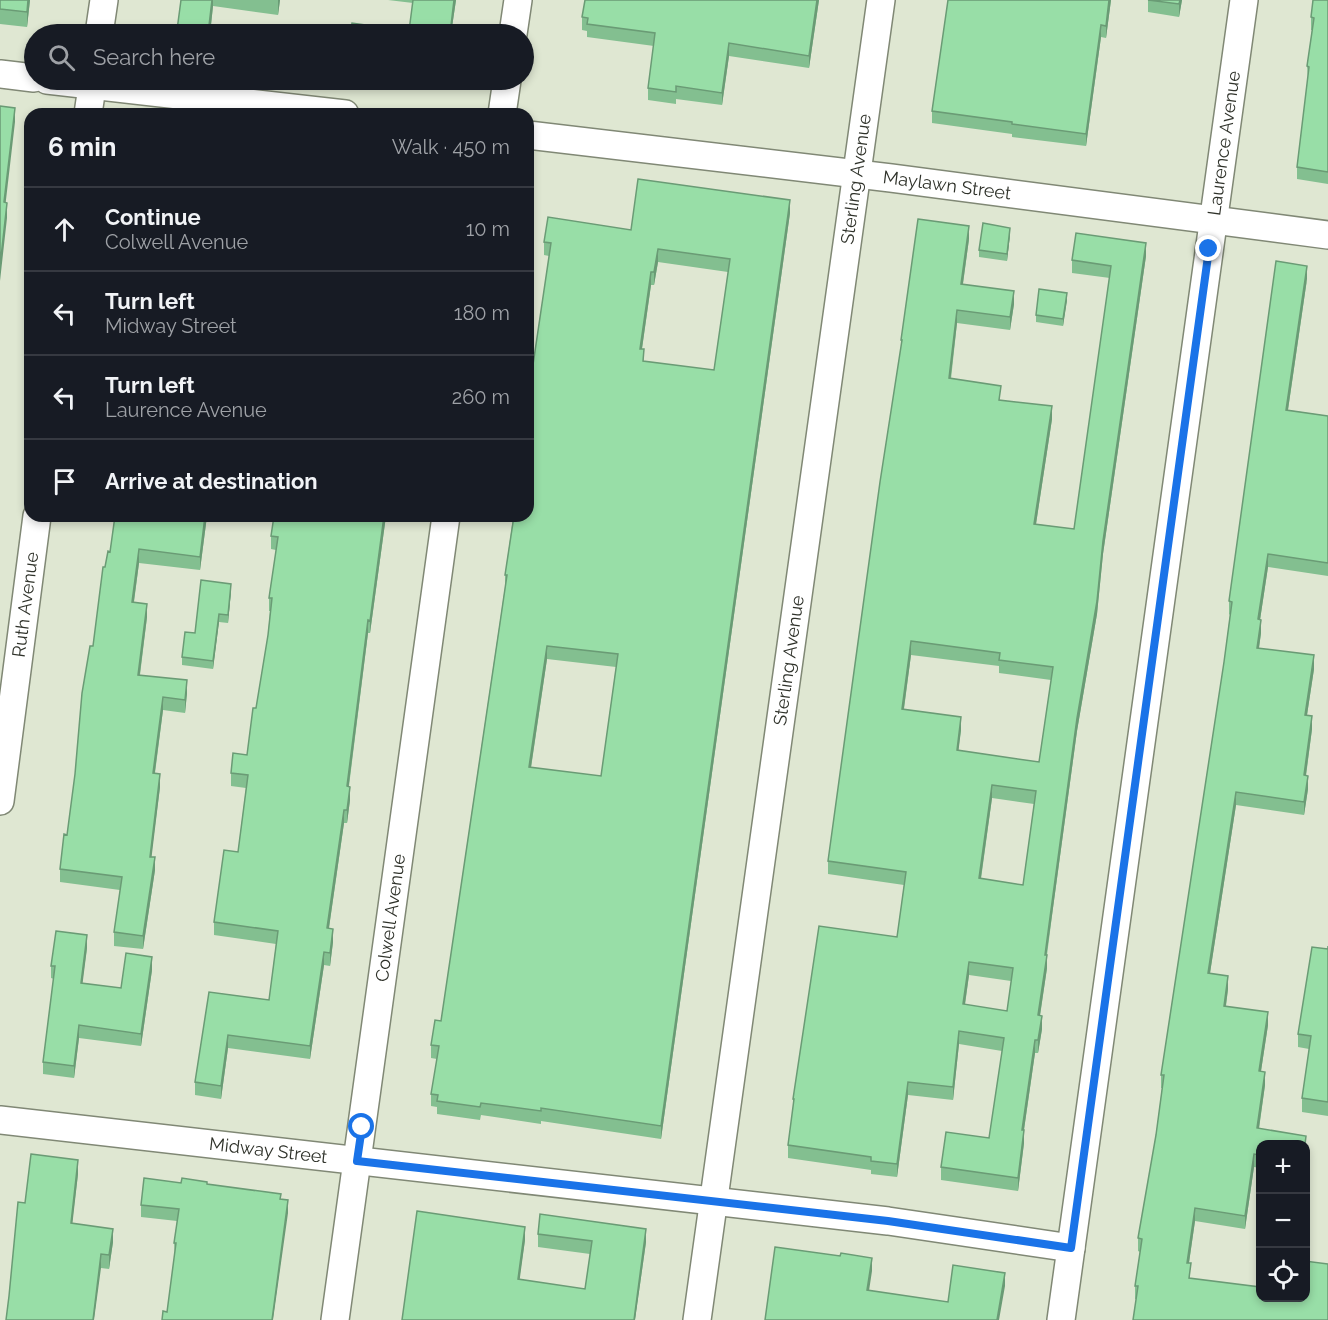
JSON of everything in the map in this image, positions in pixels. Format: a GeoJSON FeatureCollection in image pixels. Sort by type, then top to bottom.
{"type":"FeatureCollection","features":[{"type":"Feature","properties":{"kind":"street"},"geometry":{"type":"LineString","coordinates":[[100,24],[104,0]]}},
{"type":"Feature","properties":{"kind":"street"},"geometry":{"type":"LineString","coordinates":[[514,24],[518,0]]}},
{"type":"Feature","properties":{"kind":"street","name":"Sterling Avenue"},"geometry":{"type":"LineString","coordinates":[[698,1320],[881,0]]}},
{"type":"Feature","properties":{"kind":"street","name":"Laurence Avenue"},"geometry":{"type":"LineString","coordinates":[[1061,1320],[1244,0]]}},
{"type":"Feature","properties":{"kind":"street"},"geometry":{"type":"LineString","coordinates":[[0,74],[24,77]]}},
{"type":"Feature","properties":{"kind":"street"},"geometry":{"type":"LineString","coordinates":[[89,108],[92,90]]}},
{"type":"Feature","properties":{"kind":"street"},"geometry":{"type":"LineString","coordinates":[[156,90],[298,108]]}},
{"type":"Feature","properties":{"kind":"street"},"geometry":{"type":"LineString","coordinates":[[503,108],[506,90]]}},
{"type":"Feature","properties":{"kind":"street","name":"Maylawn Street"},"geometry":{"type":"LineString","coordinates":[[534,136],[856,173],[1328,235]]}},
{"type":"Feature","properties":{"kind":"street","name":"Ruth Avenue"},"geometry":{"type":"LineString","coordinates":[[0,801],[36,522]]}},
{"type":"Feature","properties":{"kind":"street","name":"Colwell Avenue"},"geometry":{"type":"LineString","coordinates":[[334,1320],[445,522]]}},
{"type":"Feature","properties":{"kind":"street","name":"Midway Street"},"geometry":{"type":"LineString","coordinates":[[0,1119],[888,1221],[1071,1248]]}},
{"type":"Feature","properties":{"kind":"building"},"geometry":{"type":"Polygon","coordinates":[[[0,0],[28,0],[27,12],[0,9],[0,0]]]}},
{"type":"Feature","properties":{"kind":"building"},"geometry":{"type":"Polygon","coordinates":[[[181,0],[212,0],[209,24],[178,24],[181,0]]]}},
{"type":"Feature","properties":{"kind":"building"},"geometry":{"type":"Polygon","coordinates":[[[413,0],[454,0],[451,24],[410,24],[413,0]]]}},
{"type":"Feature","properties":{"kind":"building"},"geometry":{"type":"Polygon","coordinates":[[[585,0],[817,0],[809,56],[729,43],[722,93],[676,86],[676,92],[648,88],[655,33],[587,24],[588,18],[582,17],[585,0]]]}},
{"type":"Feature","properties":{"kind":"building"},"geometry":{"type":"Polygon","coordinates":[[[948,0],[1109,0],[1106,26],[1101,25],[1086,134],[932,111],[948,0]]]}},
{"type":"Feature","properties":{"kind":"building"},"geometry":{"type":"Polygon","coordinates":[[[1148,0],[1180,0],[1179,4],[1148,0]]]}},
{"type":"Feature","properties":{"kind":"building"},"geometry":{"type":"Polygon","coordinates":[[[1313,0],[1328,0],[1328,172],[1297,167],[1314,18],[1311,17],[1313,0]]]}},
{"type":"Feature","properties":{"kind":"building"},"geometry":{"type":"Polygon","coordinates":[[[0,106],[15,108],[4,202],[7,203],[0,266],[0,106]]]}},
{"type":"Feature","properties":{"kind":"building"},"geometry":{"type":"Polygon","coordinates":[[[638,179],[790,200],[661,1126],[541,1108],[541,1111],[481,1103],[480,1107],[437,1101],[438,1095],[431,1094],[439,1046],[431,1045],[435,1020],[441,1021],[513,522],[534,522],[534,358],[551,243],[544,242],[548,217],[631,230],[638,179]],[[658,249],[654,272],[651,272],[640,349],[644,349],[643,361],[714,370],[730,259],[658,249]],[[547,646],[529,767],[601,776],[618,654],[547,646]]]}},
{"type":"Feature","properties":{"kind":"building"},"geometry":{"type":"Polygon","coordinates":[[[918,219],[969,226],[961,284],[1014,291],[1010,317],[957,310],[949,378],[1001,386],[999,400],[1052,406],[1034,524],[1074,529],[1111,266],[1072,260],[1076,233],[1146,243],[1103,541],[1097,601],[1077,718],[1045,955],[1047,955],[1038,1015],[1042,1016],[1038,1040],[1035,1040],[1022,1130],[1024,1130],[1018,1178],[941,1167],[946,1132],[989,1138],[1004,1038],[959,1031],[953,1087],[908,1082],[897,1164],[871,1161],[871,1157],[788,1145],[819,926],[897,937],[906,872],[828,861],[918,219]],[[911,641],[902,709],[961,717],[957,750],[1039,762],[1053,667],[999,660],[1000,653],[911,641]],[[992,785],[979,878],[1023,885],[1036,791],[992,785]],[[969,962],[963,1004],[1007,1011],[1013,968],[969,962]]]}},
{"type":"Feature","properties":{"kind":"building"},"geometry":{"type":"Polygon","coordinates":[[[983,223],[1010,228],[1007,254],[979,250],[983,223]]]}},
{"type":"Feature","properties":{"kind":"building"},"geometry":{"type":"Polygon","coordinates":[[[1276,261],[1307,266],[1286,410],[1328,416],[1328,563],[1268,554],[1258,619],[1261,620],[1257,648],[1314,655],[1305,715],[1312,716],[1304,775],[1308,776],[1304,802],[1236,792],[1208,973],[1228,976],[1224,1006],[1268,1012],[1259,1071],[1265,1072],[1257,1128],[1306,1136],[1306,1140],[1256,1140],[1256,1154],[1254,1154],[1245,1216],[1195,1208],[1187,1263],[1191,1263],[1189,1278],[1256,1286],[1256,1302],[1310,1302],[1310,1262],[1328,1264],[1328,1320],[1133,1320],[1142,1239],[1138,1238],[1156,1135],[1164,1075],[1161,1075],[1224,662],[1232,602],[1229,601],[1276,261]]]}},
{"type":"Feature","properties":{"kind":"building"},"geometry":{"type":"Polygon","coordinates":[[[1039,289],[1067,293],[1063,319],[1036,315],[1039,289]]]}},
{"type":"Feature","properties":{"kind":"building"},"geometry":{"type":"Polygon","coordinates":[[[114,522],[204,522],[200,557],[139,549],[132,602],[147,604],[138,675],[187,680],[185,700],[163,697],[153,773],[160,774],[150,857],[155,857],[143,936],[114,932],[122,877],[60,869],[75,774],[82,693],[90,646],[93,646],[103,567],[105,567],[108,551],[110,552],[114,522]]]}},
{"type":"Feature","properties":{"kind":"building"},"geometry":{"type":"Polygon","coordinates":[[[273,522],[383,522],[347,786],[350,787],[347,810],[344,810],[327,928],[333,929],[330,953],[324,952],[310,1046],[228,1035],[221,1086],[195,1082],[209,992],[269,1000],[278,931],[214,922],[224,850],[238,852],[248,775],[231,773],[233,753],[247,755],[253,708],[256,708],[268,635],[272,598],[269,598],[278,537],[271,536],[273,522]]]}},
{"type":"Feature","properties":{"kind":"building"},"geometry":{"type":"Polygon","coordinates":[[[201,580],[231,584],[228,615],[219,614],[213,661],[182,657],[185,632],[195,633],[201,580]]]}},
{"type":"Feature","properties":{"kind":"building"},"geometry":{"type":"Polygon","coordinates":[[[56,931],[87,935],[81,983],[121,988],[126,953],[152,957],[141,1034],[79,1025],[74,1066],[43,1062],[55,966],[51,966],[56,931]]]}},
{"type":"Feature","properties":{"kind":"building"},"geometry":{"type":"Polygon","coordinates":[[[1312,947],[1328,949],[1328,1102],[1302,1098],[1311,1036],[1298,1034],[1312,947]]]}},
{"type":"Feature","properties":{"kind":"building"},"geometry":{"type":"Polygon","coordinates":[[[31,1154],[78,1160],[71,1223],[113,1229],[109,1255],[101,1254],[93,1320],[6,1320],[18,1202],[25,1203],[31,1154]]]}},
{"type":"Feature","properties":{"kind":"building"},"geometry":{"type":"Polygon","coordinates":[[[144,1178],[181,1183],[182,1178],[207,1182],[207,1184],[281,1194],[280,1199],[288,1200],[272,1320],[162,1320],[163,1311],[167,1312],[179,1209],[141,1205],[144,1178]]]}},
{"type":"Feature","properties":{"kind":"building"},"geometry":{"type":"Polygon","coordinates":[[[417,1211],[525,1227],[518,1279],[585,1289],[592,1241],[538,1234],[540,1214],[646,1229],[634,1320],[402,1320],[417,1211]]]}},
{"type":"Feature","properties":{"kind":"building"},"geometry":{"type":"Polygon","coordinates":[[[775,1247],[872,1258],[867,1290],[948,1302],[953,1265],[1005,1273],[997,1320],[765,1320],[775,1247]]]}},
{"type":"Feature","properties":{"kind":"route"},"geometry":{"type":"LineString","coordinates":[[362,1127],[357,1161],[888,1221],[1071,1248],[1209,249]]}}]}
